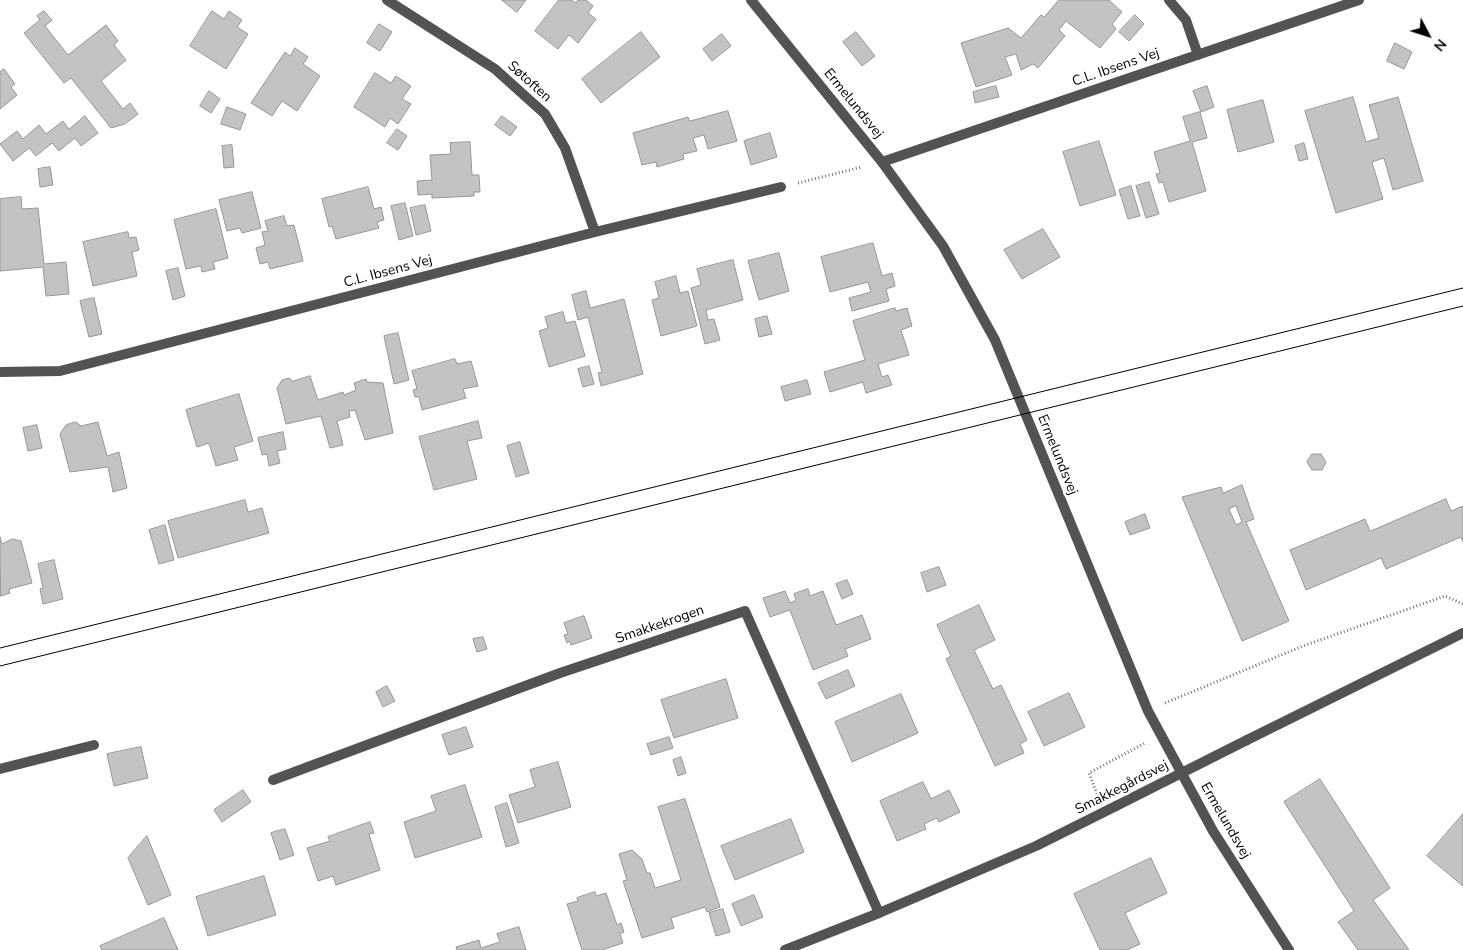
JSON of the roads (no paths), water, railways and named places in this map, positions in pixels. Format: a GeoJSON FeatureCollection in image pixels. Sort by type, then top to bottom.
{"type":"FeatureCollection","features":[{"type":"Feature","properties":{"kind":"street","name":"Søtoften"},"geometry":{"type":"LineString","coordinates":[[387,0],[495,69],[546,114],[566,148],[594,232]]}},
{"type":"Feature","properties":{"kind":"street","name":"Ermelundsvej"},"geometry":{"type":"LineString","coordinates":[[751,0],[882,162],[943,246],[995,340],[1148,711],[1213,831],[1289,950]]}},
{"type":"Feature","properties":{"kind":"street"},"geometry":{"type":"LineString","coordinates":[[1169,0],[1186,20],[1198,55]]}},
{"type":"Feature","properties":{"kind":"street","name":"C.L. Ibsens Vej"},"geometry":{"type":"LineString","coordinates":[[882,162],[1360,0]]}},
{"type":"Feature","properties":{"kind":"street","name":"C.L. Ibsens Vej"},"geometry":{"type":"LineString","coordinates":[[0,372],[60,371],[594,232],[781,187]]}},
{"type":"Feature","properties":{"kind":"street","name":"Smakkekrogen"},"geometry":{"type":"LineString","coordinates":[[273,780],[560,673],[745,611],[879,913]]}},
{"type":"Feature","properties":{"kind":"street","name":"Smakkegårdsvej"},"geometry":{"type":"LineString","coordinates":[[785,950],[879,913],[1036,846],[1463,633]]}},
{"type":"Feature","properties":{"kind":"street"},"geometry":{"type":"LineString","coordinates":[[0,769],[94,745]]}},
{"type":"Feature","properties":{"kind":"tram line"},"geometry":{"type":"LineString","coordinates":[[0,648],[1463,288]]}},
{"type":"Feature","properties":{"kind":"tram line"},"geometry":{"type":"LineString","coordinates":[[0,666],[1463,306]]}}]}
